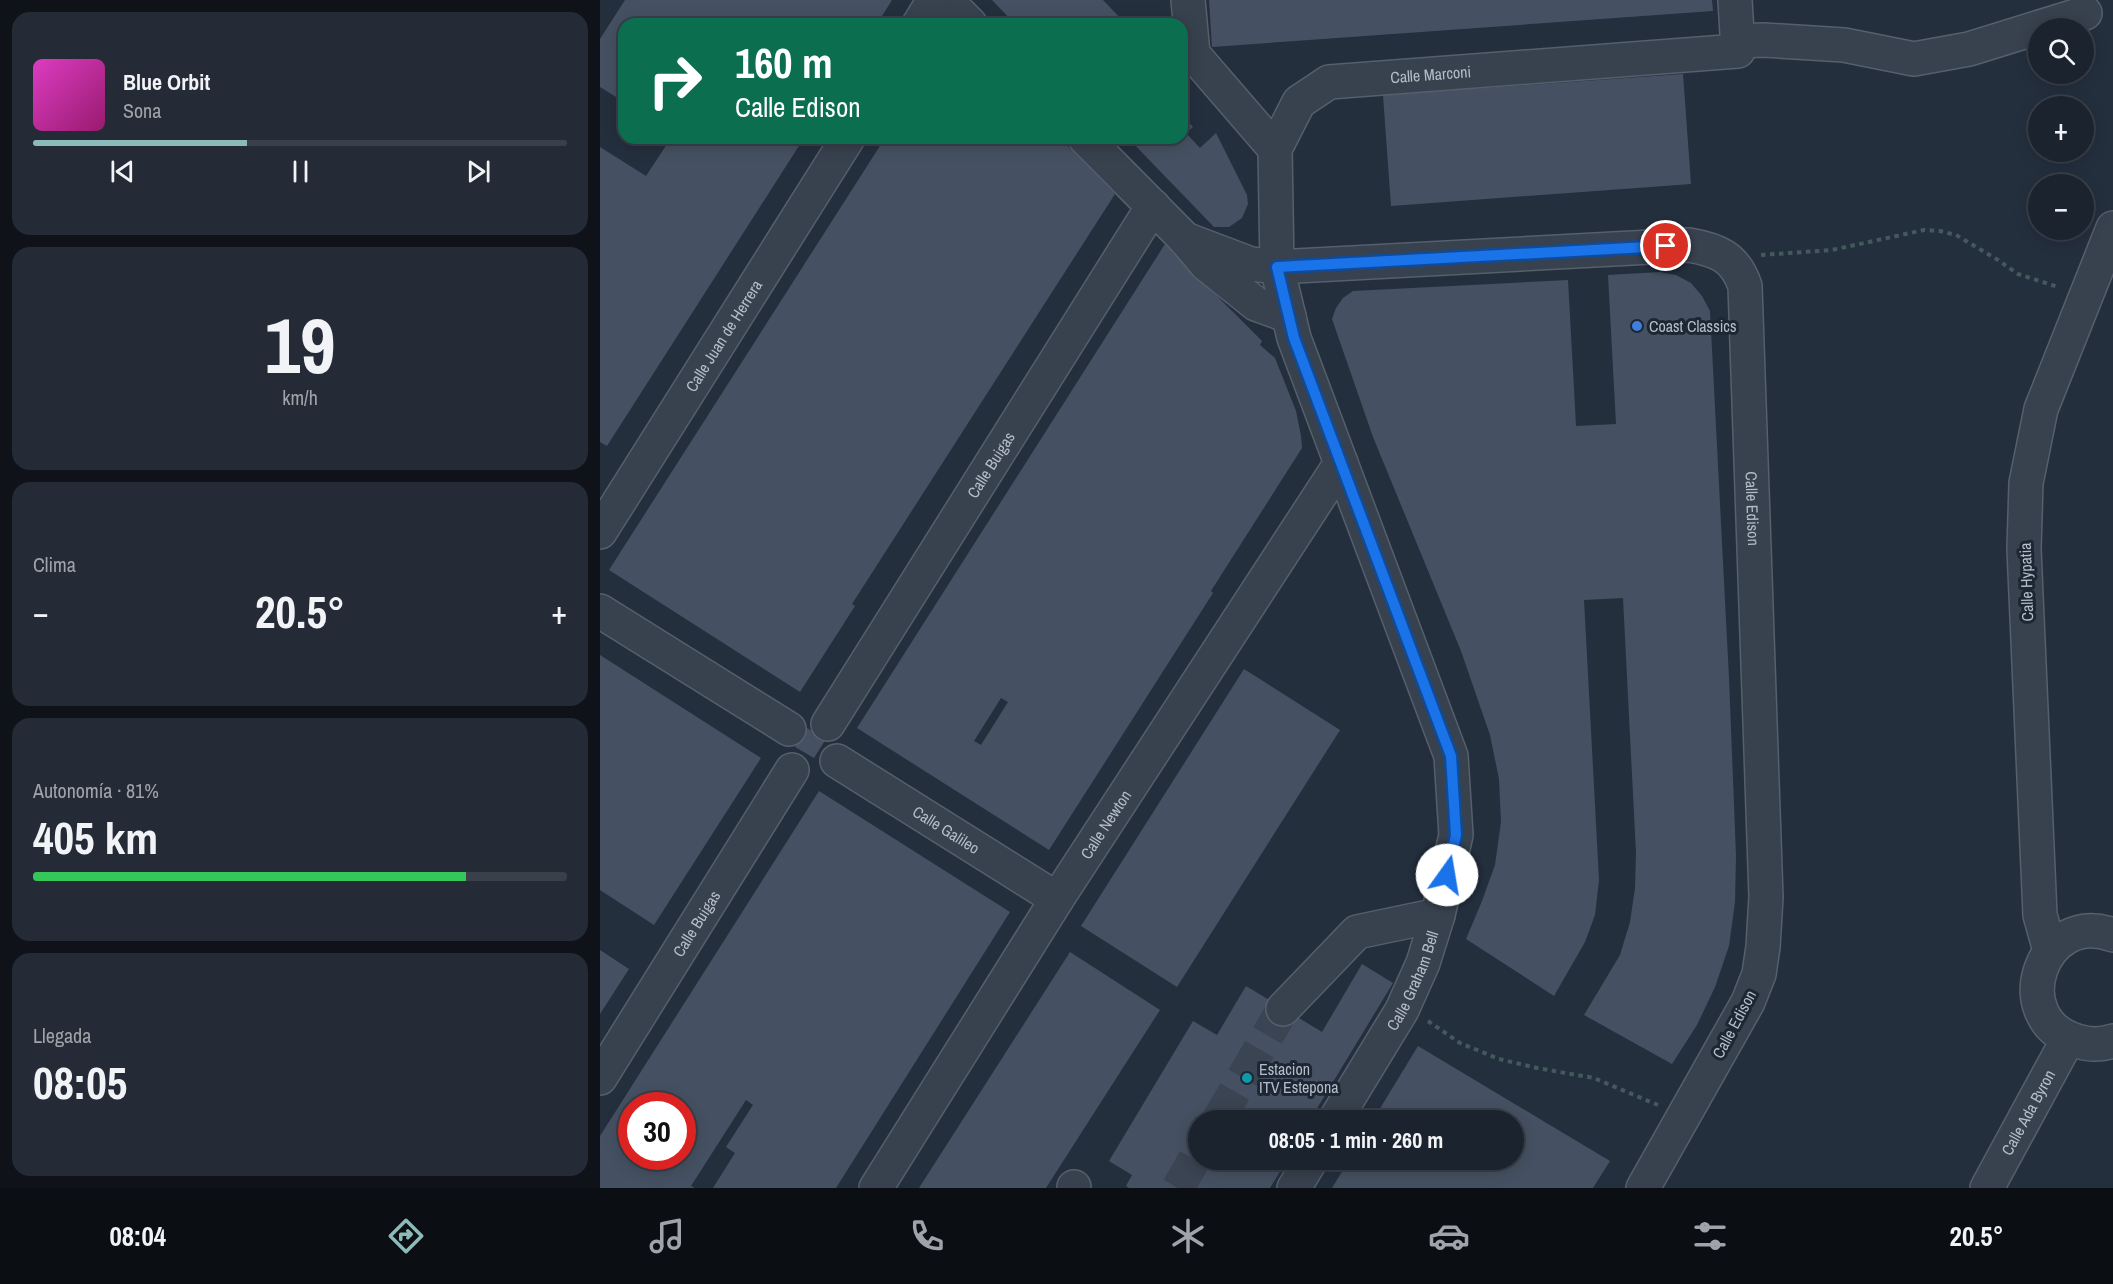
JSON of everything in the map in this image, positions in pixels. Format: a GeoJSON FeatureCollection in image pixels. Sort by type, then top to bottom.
{"type":"FeatureCollection","features":[{"type":"Feature","properties":{"kind":"street"},"geometry":{"type":"LineString","coordinates":[[923,18],[934,0]]}},
{"type":"Feature","properties":{"kind":"street"},"geometry":{"type":"LineString","coordinates":[[946,0],[964,18]]}},
{"type":"Feature","properties":{"kind":"street"},"geometry":{"type":"LineString","coordinates":[[1188,0],[1193,54],[1275,149]]}},
{"type":"Feature","properties":{"kind":"street"},"geometry":{"type":"LineString","coordinates":[[1735,0],[1737,46]]}},
{"type":"Feature","properties":{"kind":"street","name":"Calle Marconi"},"geometry":{"type":"LineString","coordinates":[[1277,267],[1275,149],[1299,102],[1329,82],[1737,46],[1764,40],[1844,45],[1914,59],[1969,49],[2085,13]]}},
{"type":"Feature","properties":{"kind":"street","name":"Calle Juan de Herrera"},"geometry":{"type":"LineString","coordinates":[[600,532],[844,144]]}},
{"type":"Feature","properties":{"kind":"street"},"geometry":{"type":"LineString","coordinates":[[1091,144],[1185,239],[1206,264],[1256,304],[1289,316]]}},
{"type":"Feature","properties":{"kind":"street","name":"Calle Buigas"},"geometry":{"type":"LineString","coordinates":[[828,724],[1153,206]]}},
{"type":"Feature","properties":{"kind":"street","name":"Calle Hypatia"},"geometry":{"type":"LineString","coordinates":[[2050,951],[2040,915],[2024,549],[2026,483],[2041,409],[2113,228]]}},
{"type":"Feature","properties":{"kind":"street"},"geometry":{"type":"LineString","coordinates":[[1185,239],[1251,264],[1277,267],[1689,245],[1708,249],[1726,257],[1739,270]]}},
{"type":"Feature","properties":{"kind":"street","name":"Calle Graham Bell"},"geometry":{"type":"LineString","coordinates":[[1277,267],[1294,338],[1451,756],[1456,835],[1438,915],[1423,963],[1402,1010],[1341,1110]]}},
{"type":"Feature","properties":{"kind":"street","name":"Calle Edison"},"geometry":{"type":"LineString","coordinates":[[1643,1188],[1748,1002],[1759,974],[1763,947],[1766,897],[1746,310],[1745,286],[1739,270]]}},
{"type":"Feature","properties":{"kind":"street","name":"Calle Newton"},"geometry":{"type":"LineString","coordinates":[[876,1188],[1057,899],[1341,463]]}},
{"type":"Feature","properties":{"kind":"street"},"geometry":{"type":"LineString","coordinates":[[600,611],[789,729]]}},
{"type":"Feature","properties":{"kind":"street"},"geometry":{"type":"LineString","coordinates":[[812,718],[828,724],[839,737],[840,754],[837,761],[822,774],[812,776],[792,770],[783,754],[782,746],[789,729],[795,723],[812,718]]}},
{"type":"Feature","properties":{"kind":"street","name":"Calle Galileo"},"geometry":{"type":"LineString","coordinates":[[837,761],[1057,899]]}},
{"type":"Feature","properties":{"kind":"street","name":"Calle Buigas"},"geometry":{"type":"LineString","coordinates":[[600,1078],[792,770]]}},
{"type":"Feature","properties":{"kind":"street"},"geometry":{"type":"LineString","coordinates":[[1283,1009],[1357,932],[1438,915]]}},
{"type":"Feature","properties":{"kind":"street"},"geometry":{"type":"LineString","coordinates":[[2113,935],[2104,932],[2085,932],[2066,938],[2050,951],[2041,965],[2037,981],[2037,999],[2043,1015],[2054,1029],[2068,1039],[2086,1044],[2106,1044],[2113,1041]]}},
{"type":"Feature","properties":{"kind":"street","name":"Calle Ada Byron"},"geometry":{"type":"LineString","coordinates":[[1988,1188],[2068,1039]]}},
{"type":"Feature","properties":{"kind":"street"},"geometry":{"type":"LineString","coordinates":[[1294,1188],[1305,1170]]}},
{"type":"Feature","properties":{"kind":"path"},"geometry":{"type":"LineString","coordinates":[[1739,270],[1757,255],[1832,250],[1924,230],[1940,231],[1956,235],[2018,274],[2085,295]]}},
{"type":"Feature","properties":{"kind":"path"},"geometry":{"type":"LineString","coordinates":[[1402,1010],[1423,1017],[1460,1043],[1499,1059],[1594,1078],[1646,1099],[1682,1119]]}},
{"type":"Feature","properties":{"kind":"building"},"geometry":{"type":"Polygon","coordinates":[[[625,0],[892,0],[881,18],[618,18],[618,98],[600,87],[600,39],[625,0]]]}},
{"type":"Feature","properties":{"kind":"building"},"geometry":{"type":"Polygon","coordinates":[[[992,0],[1103,0],[1120,18],[1009,18],[992,0]]]}},
{"type":"Feature","properties":{"kind":"building"},"geometry":{"type":"Polygon","coordinates":[[[1209,0],[1712,0],[1713,11],[1212,47],[1209,0]]]}},
{"type":"Feature","properties":{"kind":"building"},"geometry":{"type":"Polygon","coordinates":[[[1683,74],[1691,184],[1391,206],[1383,95],[1683,74]]]}},
{"type":"Feature","properties":{"kind":"building"},"geometry":{"type":"Polygon","coordinates":[[[1188,122],[1193,127],[1188,131],[1188,122]]]}},
{"type":"Feature","properties":{"kind":"building"},"geometry":{"type":"Polygon","coordinates":[[[1216,133],[1247,195],[1248,204],[1242,218],[1229,227],[1214,227],[1134,144],[1188,144],[1188,135],[1200,148],[1216,133]]]}},
{"type":"Feature","properties":{"kind":"building"},"geometry":{"type":"Polygon","coordinates":[[[667,144],[800,144],[607,446],[600,442],[600,147],[646,176],[667,144]]]}},
{"type":"Feature","properties":{"kind":"building"},"geometry":{"type":"Polygon","coordinates":[[[881,144],[1066,144],[1115,194],[852,604],[855,606],[800,692],[609,570],[881,144]]]}},
{"type":"Feature","properties":{"kind":"building"},"geometry":{"type":"Polygon","coordinates":[[[1165,244],[1262,341],[1260,345],[1275,358],[1296,411],[1301,436],[1302,448],[1211,591],[1213,593],[1049,850],[857,728],[1165,244]],[[1001,698],[974,741],[981,745],[1008,702],[1001,698]]]}},
{"type":"Feature","properties":{"kind":"building"},"geometry":{"type":"Polygon","coordinates":[[[1660,272],[1676,275],[1691,283],[1702,296],[1710,311],[1736,856],[1735,902],[1729,946],[1715,987],[1697,1025],[1672,1064],[1584,1015],[1620,955],[1630,922],[1635,888],[1636,853],[1623,598],[1584,600],[1599,880],[1595,915],[1585,942],[1554,996],[1466,939],[1495,865],[1501,822],[1499,779],[1490,735],[1461,651],[1373,437],[1332,319],[1343,298],[1353,291],[1568,280],[1576,426],[1616,424],[1608,275],[1660,272]]]}},
{"type":"Feature","properties":{"kind":"building"},"geometry":{"type":"Polygon","coordinates":[[[600,655],[761,758],[654,925],[600,890],[600,655]]]}},
{"type":"Feature","properties":{"kind":"building"},"geometry":{"type":"Polygon","coordinates":[[[1244,669],[1340,730],[1177,987],[1081,926],[1244,669]]]}},
{"type":"Feature","properties":{"kind":"building"},"geometry":{"type":"Polygon","coordinates":[[[807,728],[826,739],[814,758],[795,747],[807,728]]]}},
{"type":"Feature","properties":{"kind":"building"},"geometry":{"type":"Polygon","coordinates":[[[819,791],[1010,912],[836,1188],[713,1188],[735,1153],[726,1147],[753,1105],[746,1100],[691,1186],[695,1188],[600,1188],[600,1136],[618,1108],[618,1170],[696,1170],[696,1092],[628,1092],[819,791]]]}},
{"type":"Feature","properties":{"kind":"building"},"geometry":{"type":"Polygon","coordinates":[[[600,950],[629,969],[600,1014],[600,950]]]}},
{"type":"Feature","properties":{"kind":"building"},"geometry":{"type":"Polygon","coordinates":[[[1070,952],[1160,1010],[1046,1188],[919,1188],[1070,952]]]}},
{"type":"Feature","properties":{"kind":"building","name":"Estacion ITV Estepona"},"geometry":{"type":"Polygon","coordinates":[[[1362,964],[1393,983],[1316,1110],[1188,1110],[1188,1170],[1281,1170],[1270,1188],[1129,1188],[1126,1186],[1132,1175],[1109,1161],[1193,1021],[1217,1035],[1246,986],[1322,1032],[1362,964]]]}},
{"type":"Feature","properties":{"kind":"building"},"geometry":{"type":"Polygon","coordinates":[[[1418,1046],[1610,1161],[1593,1188],[1332,1188],[1343,1170],[1524,1170],[1524,1110],[1379,1110],[1418,1046]]]}},
{"type":"Feature","properties":{"kind":"tunnel"},"geometry":{"type":"LineString","coordinates":[[1224,1110],[1283,1009]]}},
{"type":"Feature","properties":{"kind":"tunnel"},"geometry":{"type":"LineString","coordinates":[[1178,1188],[1188,1170]]}},
{"type":"Feature","properties":{"kind":"place","name":"Coast Classics"},"geometry":{"type":"Point","coordinates":[1637,326]}},
{"type":"Feature","properties":{"kind":"place","name":"Estacion ITV Estepona"},"geometry":{"type":"Point","coordinates":[1247,1078]}},
{"type":"Feature","properties":{"kind":"route"},"geometry":{"type":"LineString","coordinates":[[1447,875],[1456,835],[1451,756],[1294,338],[1277,267],[1666,246]]}}]}
